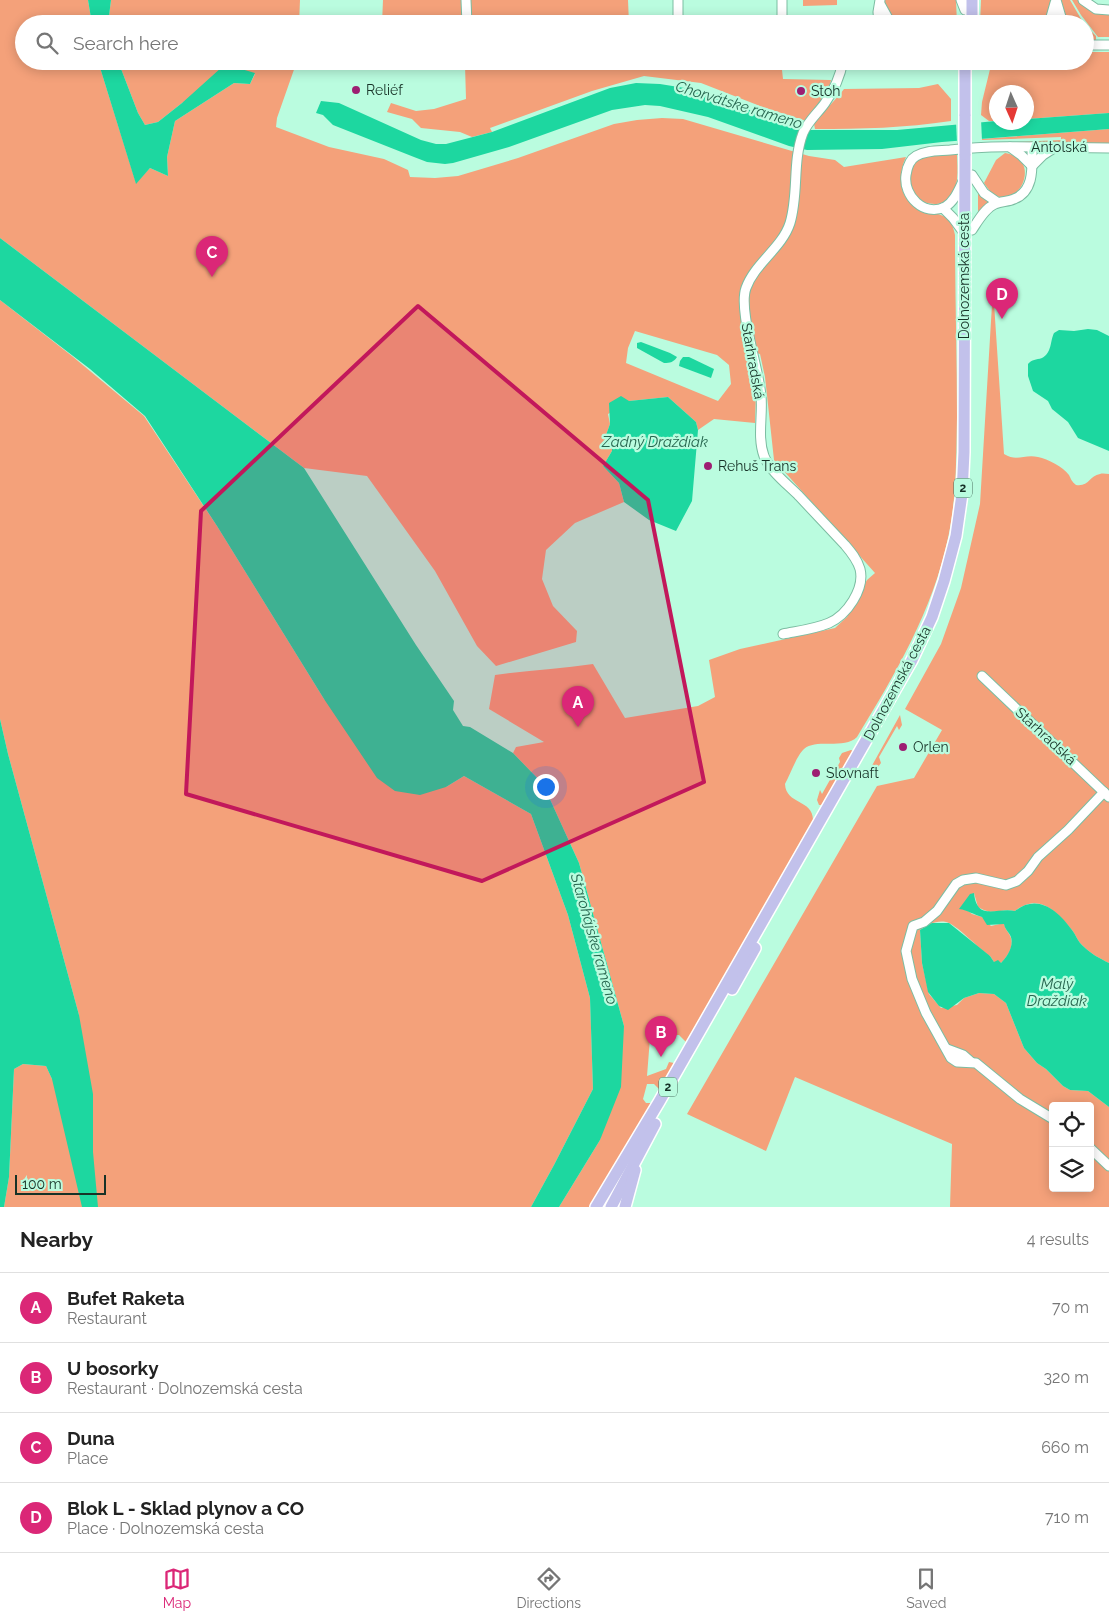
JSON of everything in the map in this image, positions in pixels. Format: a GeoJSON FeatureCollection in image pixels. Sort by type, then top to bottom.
{"type":"FeatureCollection","features":[{"type":"Feature","properties":{"kind":"main road"},"geometry":{"type":"LineString","coordinates":[[966,15],[968,2]]}},
{"type":"Feature","properties":{"kind":"main road"},"geometry":{"type":"LineString","coordinates":[[968,2],[970,15]]}},
{"type":"Feature","properties":{"kind":"main road","name":"Dolnozemská cesta"},"geometry":{"type":"LineString","coordinates":[[611,1207],[637,1156],[909,679],[929,640],[945,601],[961,544],[970,483],[968,70]]}},
{"type":"Feature","properties":{"kind":"main road","name":"Dolnozemská cesta"},"geometry":{"type":"LineString","coordinates":[[596,1207],[659,1102],[912,660],[932,617],[942,590],[953,548],[963,484],[968,232]]}},
{"type":"Feature","properties":{"kind":"main road"},"geometry":{"type":"LineString","coordinates":[[625,1207],[637,1156]]}},
{"type":"Feature","properties":{"kind":"street"},"geometry":{"type":"LineString","coordinates":[[466,0],[466,15]]}},
{"type":"Feature","properties":{"kind":"street"},"geometry":{"type":"LineString","coordinates":[[678,0],[678,15]]}},
{"type":"Feature","properties":{"kind":"street"},"geometry":{"type":"LineString","coordinates":[[782,0],[782,15]]}},
{"type":"Feature","properties":{"kind":"street"},"geometry":{"type":"LineString","coordinates":[[1056,0],[1059,15]]}},
{"type":"Feature","properties":{"kind":"street"},"geometry":{"type":"LineString","coordinates":[[1054,15],[1056,0]]}},
{"type":"Feature","properties":{"kind":"street"},"geometry":{"type":"LineString","coordinates":[[1083,0],[1096,9],[1109,10]]}},
{"type":"Feature","properties":{"kind":"street"},"geometry":{"type":"LineString","coordinates":[[1094,45],[1109,45]]}},
{"type":"Feature","properties":{"kind":"street","name":"Starhradská"},"geometry":{"type":"LineString","coordinates":[[783,634],[824,625],[840,616],[857,594],[861,580],[860,569],[855,557],[774,471],[764,457],[760,439],[761,396],[744,308],[745,290],[752,274],[782,237],[789,225],[794,210],[798,152],[808,123],[825,103],[835,87],[841,70]]}},
{"type":"Feature","properties":{"kind":"street"},"geometry":{"type":"LineString","coordinates":[[1010,147],[1032,166]]}},
{"type":"Feature","properties":{"kind":"street"},"geometry":{"type":"LineString","coordinates":[[997,202],[984,193],[968,177],[956,196],[943,208],[968,232],[985,212],[997,202],[1008,201],[1022,194],[1030,181],[1032,147]]}},
{"type":"Feature","properties":{"kind":"street","name":"Antolská"},"geometry":{"type":"LineString","coordinates":[[943,208],[922,206],[914,201],[906,186],[905,178],[908,166],[913,158],[923,153],[968,148],[1109,148]]}},
{"type":"Feature","properties":{"kind":"street"},"geometry":{"type":"LineString","coordinates":[[1032,166],[1043,155],[1054,148]]}},
{"type":"Feature","properties":{"kind":"street","name":"Starhradská"},"geometry":{"type":"LineString","coordinates":[[982,676],[1106,794]]}},
{"type":"Feature","properties":{"kind":"street"},"geometry":{"type":"LineString","coordinates":[[1049,1117],[1020,1099],[982,1067],[971,1062],[957,1062],[952,1058],[926,1013],[912,980],[906,950],[913,926],[924,922],[937,911],[956,884],[963,880],[976,878],[1006,885],[1017,881],[1028,871],[1038,857],[1106,794]]}},
{"type":"Feature","properties":{"kind":"street"},"geometry":{"type":"LineString","coordinates":[[1094,1152],[1109,1166]]}},
{"type":"Feature","properties":{"kind":"highlighted area"},"geometry":{"type":"Polygon","coordinates":[[[418,306],[648,500],[704,782],[482,881],[186,794],[201,511],[418,306]]]}},
{"type":"Feature","properties":{"kind":"shaded area"},"geometry":{"type":"Polygon","coordinates":[[[0,0],[88,0],[90,15],[15,15],[15,70],[101,70],[136,183],[150,168],[168,176],[167,157],[175,121],[234,83],[250,84],[255,74],[182,103],[158,122],[145,125],[138,113],[121,70],[294,70],[277,118],[276,127],[329,147],[384,159],[408,170],[410,177],[435,178],[458,176],[518,158],[614,124],[662,118],[683,119],[809,156],[835,160],[844,167],[906,157],[903,163],[901,185],[911,204],[941,215],[950,221],[953,227],[955,235],[957,417],[955,478],[951,523],[933,591],[899,666],[857,737],[845,743],[809,746],[801,752],[796,760],[785,784],[786,791],[794,799],[809,808],[813,820],[686,1042],[679,1035],[673,1035],[672,1043],[650,1038],[647,1076],[666,1069],[669,1062],[674,1063],[659,1089],[654,1084],[647,1084],[643,1099],[646,1103],[651,1103],[592,1207],[559,1207],[600,1140],[624,1026],[579,863],[543,784],[513,753],[516,747],[544,742],[489,709],[495,675],[593,664],[625,718],[698,706],[715,697],[709,660],[740,649],[835,628],[847,617],[867,580],[875,573],[774,460],[765,377],[760,354],[746,350],[756,391],[755,423],[714,419],[698,430],[696,422],[668,397],[629,401],[608,414],[610,424],[606,435],[612,443],[612,451],[603,466],[619,483],[624,502],[575,523],[546,550],[542,579],[553,606],[577,631],[576,642],[496,666],[477,646],[435,571],[367,476],[304,468],[0,238],[0,0]],[[635,331],[628,348],[626,363],[718,401],[731,384],[729,365],[717,355],[635,331]]]}},
{"type":"Feature","properties":{"kind":"shaded area"},"geometry":{"type":"Polygon","coordinates":[[[111,0],[300,0],[299,15],[109,15],[111,0]]]}},
{"type":"Feature","properties":{"kind":"shaded area"},"geometry":{"type":"Polygon","coordinates":[[[383,0],[628,0],[629,15],[382,15],[383,0]]]}},
{"type":"Feature","properties":{"kind":"shaded area"},"geometry":{"type":"Polygon","coordinates":[[[803,0],[837,0],[837,5],[803,6],[803,0]]]}},
{"type":"Feature","properties":{"kind":"shaded area"},"geometry":{"type":"Polygon","coordinates":[[[885,0],[956,0],[957,15],[889,15],[885,10],[885,0]]]}},
{"type":"Feature","properties":{"kind":"shaded area"},"geometry":{"type":"Polygon","coordinates":[[[981,0],[1051,0],[1052,4],[1048,15],[980,15],[981,0]]]}},
{"type":"Feature","properties":{"kind":"shaded area"},"geometry":{"type":"Polygon","coordinates":[[[1060,0],[1070,0],[1079,15],[1062,15],[1060,0]]]}},
{"type":"Feature","properties":{"kind":"shaded area"},"geometry":{"type":"Polygon","coordinates":[[[1072,0],[1079,0],[1092,10],[1109,14],[1109,37],[1098,37],[1094,32],[1094,15],[1081,15],[1072,0]]]}},
{"type":"Feature","properties":{"kind":"shaded area"},"geometry":{"type":"Polygon","coordinates":[[[1094,52],[1109,52],[1109,113],[1034,118],[1034,85],[989,85],[989,121],[981,115],[982,102],[990,70],[1094,70],[1094,52]]]}},
{"type":"Feature","properties":{"kind":"shaded area"},"geometry":{"type":"Polygon","coordinates":[[[465,70],[782,70],[783,79],[831,80],[828,93],[806,121],[760,106],[701,83],[644,76],[592,91],[490,128],[492,132],[472,137],[460,132],[421,128],[412,119],[387,112],[391,103],[416,111],[434,109],[466,99],[465,70]]]}},
{"type":"Feature","properties":{"kind":"shaded area"},"geometry":{"type":"Polygon","coordinates":[[[938,84],[951,99],[951,121],[883,128],[815,129],[814,124],[844,89],[919,88],[938,84]]]}},
{"type":"Feature","properties":{"kind":"shaded area"},"geometry":{"type":"Polygon","coordinates":[[[1109,129],[1109,143],[997,143],[1061,140],[1061,137],[982,140],[982,139],[1109,129]]]}},
{"type":"Feature","properties":{"kind":"shaded area"},"geometry":{"type":"Polygon","coordinates":[[[957,152],[957,180],[955,189],[947,200],[936,204],[915,198],[908,181],[909,173],[914,163],[925,156],[957,152]]]}},
{"type":"Feature","properties":{"kind":"shaded area"},"geometry":{"type":"Polygon","coordinates":[[[1005,153],[1018,158],[1024,167],[1025,177],[1021,187],[1014,194],[1004,197],[994,194],[984,183],[996,160],[1005,153]]]}},
{"type":"Feature","properties":{"kind":"shaded area"},"geometry":{"type":"Polygon","coordinates":[[[978,191],[990,203],[978,214],[978,191]]]}},
{"type":"Feature","properties":{"kind":"shaded area"},"geometry":{"type":"Polygon","coordinates":[[[993,288],[1004,454],[1017,458],[1033,456],[1046,460],[1063,469],[1076,485],[1086,483],[1096,475],[1109,474],[1109,963],[1086,949],[1060,916],[1046,906],[1032,903],[1015,911],[993,912],[978,907],[974,893],[967,910],[972,914],[982,917],[991,926],[1004,923],[1012,941],[1006,958],[1001,963],[994,962],[990,956],[955,927],[946,922],[935,922],[920,930],[922,963],[929,994],[941,1008],[957,1005],[964,998],[979,993],[994,994],[1006,1003],[1024,1048],[1037,1063],[1063,1086],[1070,1090],[1088,1091],[1109,1107],[1109,1207],[950,1207],[952,1144],[795,1077],[766,1151],[687,1114],[877,786],[914,778],[942,730],[905,709],[941,644],[961,588],[980,504],[993,288]]]}},
{"type":"Feature","properties":{"kind":"shaded area"},"geometry":{"type":"Polygon","coordinates":[[[0,300],[72,356],[144,416],[217,526],[324,699],[446,787],[464,776],[531,814],[568,915],[590,998],[593,1089],[531,1207],[4,1207],[9,1177],[14,1069],[23,1064],[46,1066],[52,1079],[79,1015],[0,719],[0,300]]]}},
{"type":"Feature","properties":{"kind":"shaded area"},"geometry":{"type":"Polygon","coordinates":[[[900,715],[902,725],[899,730],[897,726],[879,757],[881,763],[878,767],[869,771],[900,715]]]}},
{"type":"Feature","properties":{"kind":"shaded area"},"geometry":{"type":"Polygon","coordinates":[[[853,751],[822,805],[819,805],[817,800],[820,790],[822,794],[840,762],[839,758],[842,753],[853,751]]]}},
{"type":"Feature","properties":{"kind":"water"},"geometry":{"type":"Polygon","coordinates":[[[88,0],[111,0],[109,15],[90,15],[88,0]]]}},
{"type":"Feature","properties":{"kind":"water"},"geometry":{"type":"Polygon","coordinates":[[[101,70],[121,70],[138,113],[145,125],[158,122],[219,70],[245,70],[255,73],[250,84],[234,83],[175,121],[167,157],[168,176],[150,168],[136,184],[101,70]]]}},
{"type":"Feature","properties":{"kind":"water","name":"Chorvátske rameno"},"geometry":{"type":"Polygon","coordinates":[[[636,83],[660,84],[691,89],[792,126],[811,130],[897,130],[989,122],[989,130],[1034,130],[1034,118],[1109,113],[1109,129],[942,142],[882,149],[807,150],[789,146],[708,117],[660,106],[645,105],[612,110],[509,147],[445,164],[427,162],[333,125],[323,115],[316,113],[321,101],[339,103],[421,140],[436,144],[446,144],[492,132],[610,88],[636,83]]]}},
{"type":"Feature","properties":{"kind":"water","name":"Starohájske rameno"},"geometry":{"type":"Polygon","coordinates":[[[0,238],[304,468],[416,645],[454,701],[453,710],[463,726],[470,727],[513,753],[543,784],[579,863],[624,1026],[621,1087],[600,1140],[559,1207],[531,1207],[593,1089],[590,998],[568,915],[531,814],[464,776],[446,787],[420,795],[395,791],[377,778],[324,699],[217,526],[145,416],[90,369],[0,300],[0,238]]]}},
{"type":"Feature","properties":{"kind":"water"},"geometry":{"type":"Polygon","coordinates":[[[1059,330],[1074,331],[1097,330],[1109,336],[1109,451],[1078,438],[1068,422],[1052,409],[1048,401],[1033,391],[1028,376],[1028,364],[1048,353],[1054,333],[1059,330]]]}},
{"type":"Feature","properties":{"kind":"water"},"geometry":{"type":"Polygon","coordinates":[[[641,342],[677,357],[672,362],[664,363],[637,348],[637,343],[641,342]]]}},
{"type":"Feature","properties":{"kind":"water"},"geometry":{"type":"Polygon","coordinates":[[[683,357],[689,357],[714,369],[711,378],[679,366],[683,357]]]}},
{"type":"Feature","properties":{"kind":"water","name":"Zadný Draždiak"},"geometry":{"type":"Polygon","coordinates":[[[621,396],[629,401],[668,397],[696,422],[698,430],[692,501],[676,531],[649,520],[624,502],[619,483],[603,466],[612,451],[612,443],[606,435],[610,424],[609,403],[621,396]]]}},
{"type":"Feature","properties":{"kind":"water"},"geometry":{"type":"Polygon","coordinates":[[[0,719],[79,1015],[93,1094],[93,1152],[98,1207],[82,1207],[52,1079],[46,1066],[23,1064],[14,1069],[9,1177],[4,1207],[0,1207],[0,719]]]}},
{"type":"Feature","properties":{"kind":"water","name":"Malý Draždiak"},"geometry":{"type":"Polygon","coordinates":[[[974,893],[976,902],[984,910],[1015,911],[1023,906],[1039,904],[1054,910],[1086,949],[1109,963],[1109,1107],[1088,1091],[1070,1090],[1063,1086],[1037,1063],[1024,1048],[1006,1003],[994,994],[979,993],[964,998],[948,1010],[939,1006],[928,992],[922,963],[920,930],[932,923],[949,923],[990,956],[994,962],[998,960],[1001,963],[1010,950],[1012,942],[1004,924],[987,925],[982,917],[959,909],[970,894],[974,893]]]}},
{"type":"Feature","properties":{"kind":"pier"},"geometry":{"type":"Polygon","coordinates":[[[981,119],[982,141],[957,143],[956,121],[981,119]]]}},
{"type":"Feature","properties":{"kind":"place","name":"Reliéf"},"geometry":{"type":"Point","coordinates":[356,90]}},
{"type":"Feature","properties":{"kind":"place","name":"Stoh"},"geometry":{"type":"Point","coordinates":[801,91]}},
{"type":"Feature","properties":{"kind":"place","name":"Duna"},"geometry":{"type":"Point","coordinates":[212,277]}},
{"type":"Feature","properties":{"kind":"place","name":"Blok L - Sklad plynov a CO"},"geometry":{"type":"Point","coordinates":[1002,319]}},
{"type":"Feature","properties":{"kind":"place","name":"Rehuš Trans"},"geometry":{"type":"Point","coordinates":[708,466]}},
{"type":"Feature","properties":{"kind":"place","name":"Bufet Raketa"},"geometry":{"type":"Point","coordinates":[578,727]}},
{"type":"Feature","properties":{"kind":"place","name":"Orlen"},"geometry":{"type":"Point","coordinates":[903,747]}},
{"type":"Feature","properties":{"kind":"place","name":"Slovnaft"},"geometry":{"type":"Point","coordinates":[816,773]}},
{"type":"Feature","properties":{"kind":"place","name":"U bosorky"},"geometry":{"type":"Point","coordinates":[661,1057]}}]}
